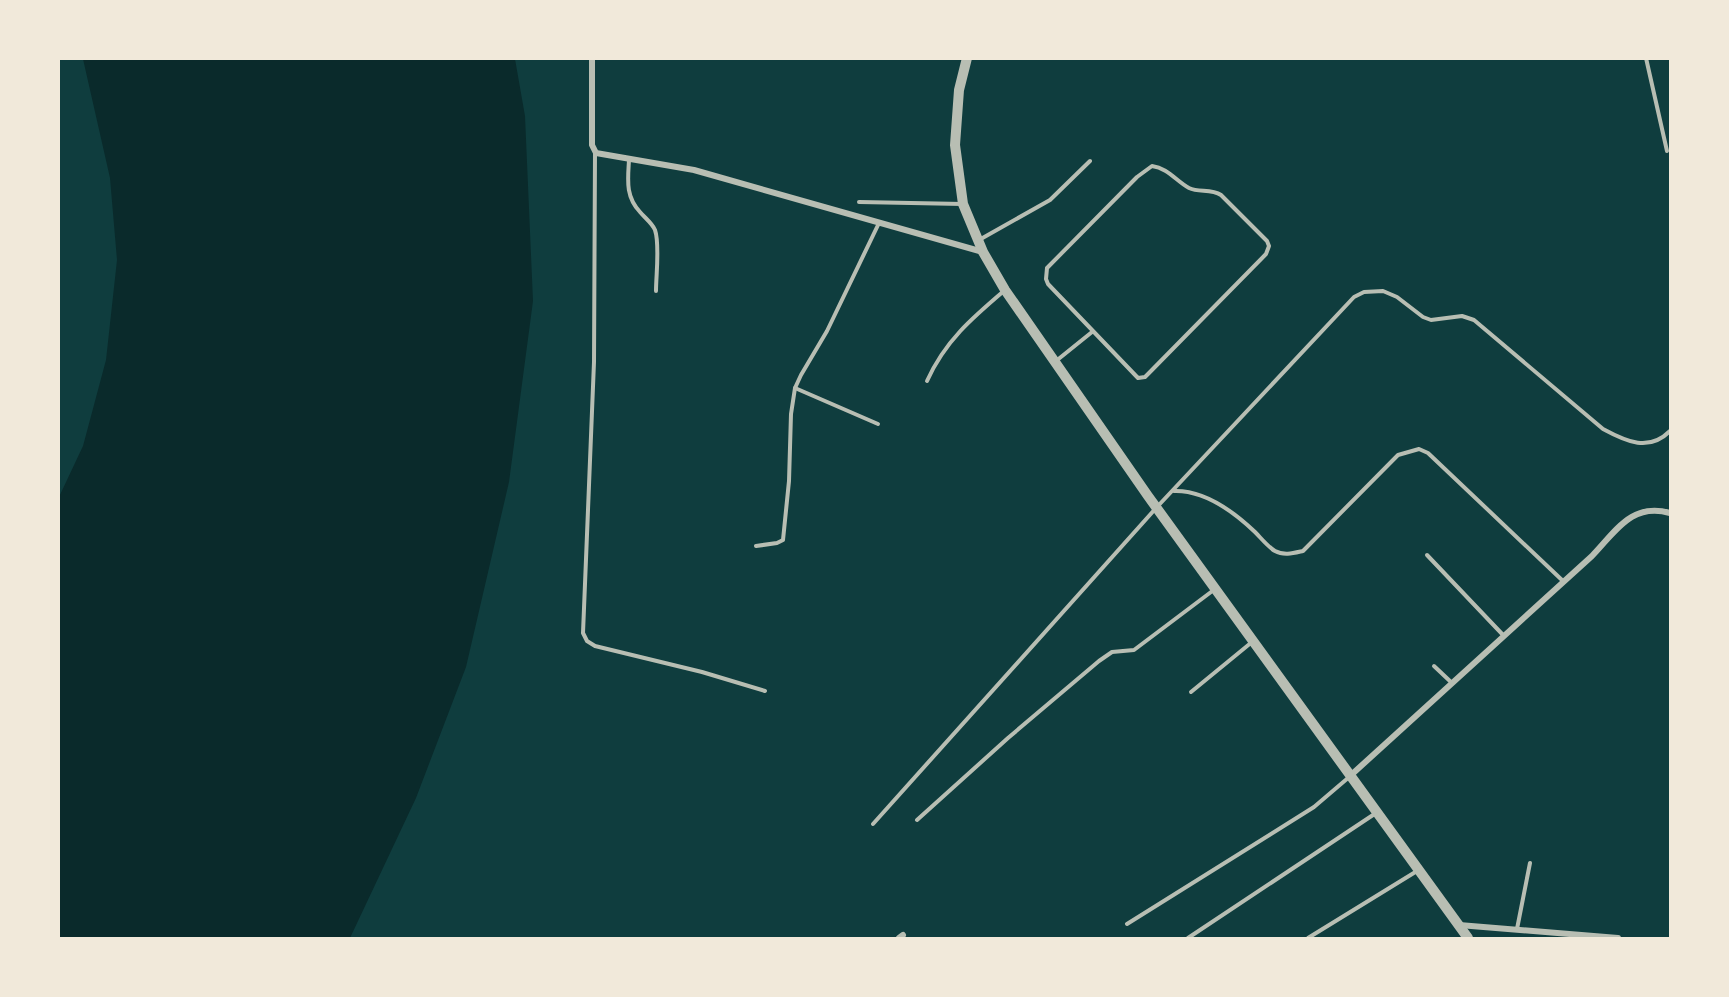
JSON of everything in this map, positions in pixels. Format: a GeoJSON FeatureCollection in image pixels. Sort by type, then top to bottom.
{"type":"FeatureCollection","features":[{"type":"Feature","properties":{"kind":"street"},"geometry":{"type":"LineString","coordinates":[[592,58],[592,145],[595,152],[694,170],[983,252]]}},
{"type":"Feature","properties":{"kind":"street"},"geometry":{"type":"LineString","coordinates":[[967,58],[959,90],[954,145],[963,204],[983,252],[1005,290],[1157,507],[1463,931],[1516,930],[1618,939]]}},
{"type":"Feature","properties":{"kind":"street"},"geometry":{"type":"LineString","coordinates":[[1350,776],[1592,556],[1624,521],[1645,510],[1671,513]]}},
{"type":"Feature","properties":{"kind":"lane"},"geometry":{"type":"LineString","coordinates":[[1646,58],[1666,151]]}},
{"type":"Feature","properties":{"kind":"lane"},"geometry":{"type":"LineString","coordinates":[[595,152],[594,362],[583,633],[587,641],[595,646],[702,672],[765,691]]}},
{"type":"Feature","properties":{"kind":"lane"},"geometry":{"type":"LineString","coordinates":[[629,159],[627,189],[633,204],[652,225],[656,237],[656,291]]}},
{"type":"Feature","properties":{"kind":"lane"},"geometry":{"type":"LineString","coordinates":[[979,240],[1050,200],[1090,161]]}},
{"type":"Feature","properties":{"kind":"lane"},"geometry":{"type":"LineString","coordinates":[[1152,166],[1164,170],[1188,188],[1217,192],[1268,243],[1266,254],[1145,377],[1136,378],[1092,332],[1048,284],[1047,268],[1137,177],[1152,166]]}},
{"type":"Feature","properties":{"kind":"lane"},"geometry":{"type":"LineString","coordinates":[[859,202],[963,204]]}},
{"type":"Feature","properties":{"kind":"lane"},"geometry":{"type":"LineString","coordinates":[[756,546],[783,540],[791,414],[795,388],[827,332],[879,222]]}},
{"type":"Feature","properties":{"kind":"lane"},"geometry":{"type":"LineString","coordinates":[[927,381],[941,356],[962,327],[1005,290]]}},
{"type":"Feature","properties":{"kind":"lane"},"geometry":{"type":"LineString","coordinates":[[873,824],[1157,507],[1354,297],[1364,292],[1383,291],[1397,297],[1423,317],[1431,320],[1462,316],[1474,320],[1613,435],[1641,444],[1655,442],[1671,431]]}},
{"type":"Feature","properties":{"kind":"lane"},"geometry":{"type":"LineString","coordinates":[[1055,362],[1092,332]]}},
{"type":"Feature","properties":{"kind":"lane"},"geometry":{"type":"LineString","coordinates":[[795,388],[878,424]]}},
{"type":"Feature","properties":{"kind":"lane"},"geometry":{"type":"LineString","coordinates":[[1173,491],[1182,491],[1226,508],[1276,551],[1288,554],[1303,551],[1398,454],[1419,449],[1428,453],[1563,581]]}},
{"type":"Feature","properties":{"kind":"lane"},"geometry":{"type":"LineString","coordinates":[[1427,555],[1504,637]]}},
{"type":"Feature","properties":{"kind":"lane"},"geometry":{"type":"LineString","coordinates":[[917,820],[1008,738],[1100,661],[1112,652],[1134,650],[1215,589]]}},
{"type":"Feature","properties":{"kind":"lane"},"geometry":{"type":"LineString","coordinates":[[1191,692],[1253,642]]}},
{"type":"Feature","properties":{"kind":"lane"},"geometry":{"type":"LineString","coordinates":[[1434,666],[1452,683]]}},
{"type":"Feature","properties":{"kind":"lane"},"geometry":{"type":"LineString","coordinates":[[1126,924],[1314,807],[1350,776]]}},
{"type":"Feature","properties":{"kind":"lane"},"geometry":{"type":"LineString","coordinates":[[1188,939],[1377,813]]}},
{"type":"Feature","properties":{"kind":"lane"},"geometry":{"type":"LineString","coordinates":[[1516,930],[1530,863]]}},
{"type":"Feature","properties":{"kind":"lane"},"geometry":{"type":"LineString","coordinates":[[1308,939],[1418,870]]}},
{"type":"Feature","properties":{"kind":"water"},"geometry":{"type":"Polygon","coordinates":[[[83,59],[515,59],[525,116],[533,301],[509,482],[466,667],[416,798],[350,938],[59,938],[59,497],[83,446],[106,360],[117,260],[110,178],[83,59]]]}}]}
